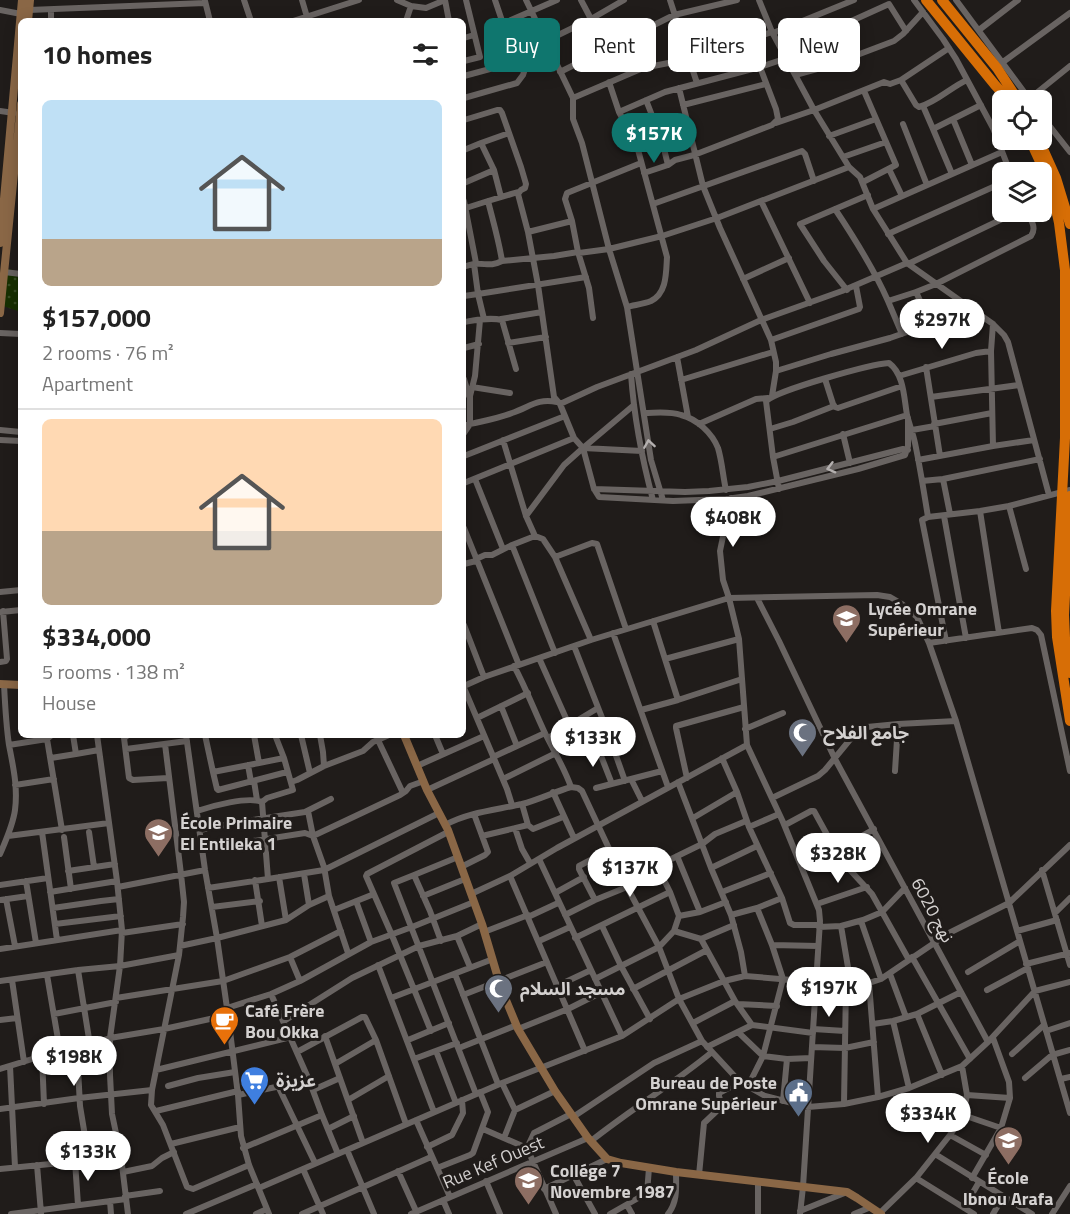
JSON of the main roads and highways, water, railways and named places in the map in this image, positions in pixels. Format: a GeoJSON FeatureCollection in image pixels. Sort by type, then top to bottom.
{"type":"FeatureCollection","features":[{"type":"Feature","properties":{"kind":"highway"},"geometry":{"type":"LineString","coordinates":[[926,0],[1000,90]]}},
{"type":"Feature","properties":{"kind":"highway"},"geometry":{"type":"LineString","coordinates":[[934,0],[984,62],[1003,90]]}},
{"type":"Feature","properties":{"kind":"highway"},"geometry":{"type":"LineString","coordinates":[[942,0],[1017,90]]}},
{"type":"Feature","properties":{"kind":"highway"},"geometry":{"type":"LineString","coordinates":[[948,0],[963,25]]}},
{"type":"Feature","properties":{"kind":"highway"},"geometry":{"type":"LineString","coordinates":[[923,12],[943,22]]}},
{"type":"Feature","properties":{"kind":"highway"},"geometry":{"type":"LineString","coordinates":[[946,43],[949,36],[956,36]]}},
{"type":"Feature","properties":{"kind":"highway"},"geometry":{"type":"LineString","coordinates":[[1035,150],[1053,196],[1065,270],[1068,324],[1065,438],[1069,519],[1065,638],[1070,668]]}},
{"type":"Feature","properties":{"kind":"highway"},"geometry":{"type":"LineString","coordinates":[[1043,150],[1069,216]]}},
{"type":"Feature","properties":{"kind":"highway"},"geometry":{"type":"LineString","coordinates":[[1065,300],[1070,316]]}},
{"type":"Feature","properties":{"kind":"highway"},"geometry":{"type":"LineString","coordinates":[[1067,493],[1056,611],[1057,637],[1070,722]]}},
{"type":"Feature","properties":{"kind":"place","name":"Lycée Omrane Supérieur"},"geometry":{"type":"Point","coordinates":[847,644]}},
{"type":"Feature","properties":{"kind":"place","name":"جامع الفلاح"},"geometry":{"type":"Point","coordinates":[802,758]}},
{"type":"Feature","properties":{"kind":"place","name":"École Primaire El Entileka 1"},"geometry":{"type":"Point","coordinates":[159,858]}},
{"type":"Feature","properties":{"kind":"place","name":"مسجد السلام"},"geometry":{"type":"Point","coordinates":[499,1014]}},
{"type":"Feature","properties":{"kind":"place","name":"Café Frère Bou Okka"},"geometry":{"type":"Point","coordinates":[224,1046]}},
{"type":"Feature","properties":{"kind":"place","name":"عزيزة"},"geometry":{"type":"Point","coordinates":[255,1106]}},
{"type":"Feature","properties":{"kind":"place","name":"Bureau de Poste Omrane Supérieur"},"geometry":{"type":"Point","coordinates":[798,1118]}},
{"type":"Feature","properties":{"kind":"place","name":"École Ibnou Arafa"},"geometry":{"type":"Point","coordinates":[1008,1166]}},
{"type":"Feature","properties":{"kind":"place","name":"Collége 7 Novembre 1987"},"geometry":{"type":"Point","coordinates":[529,1206]}}]}
